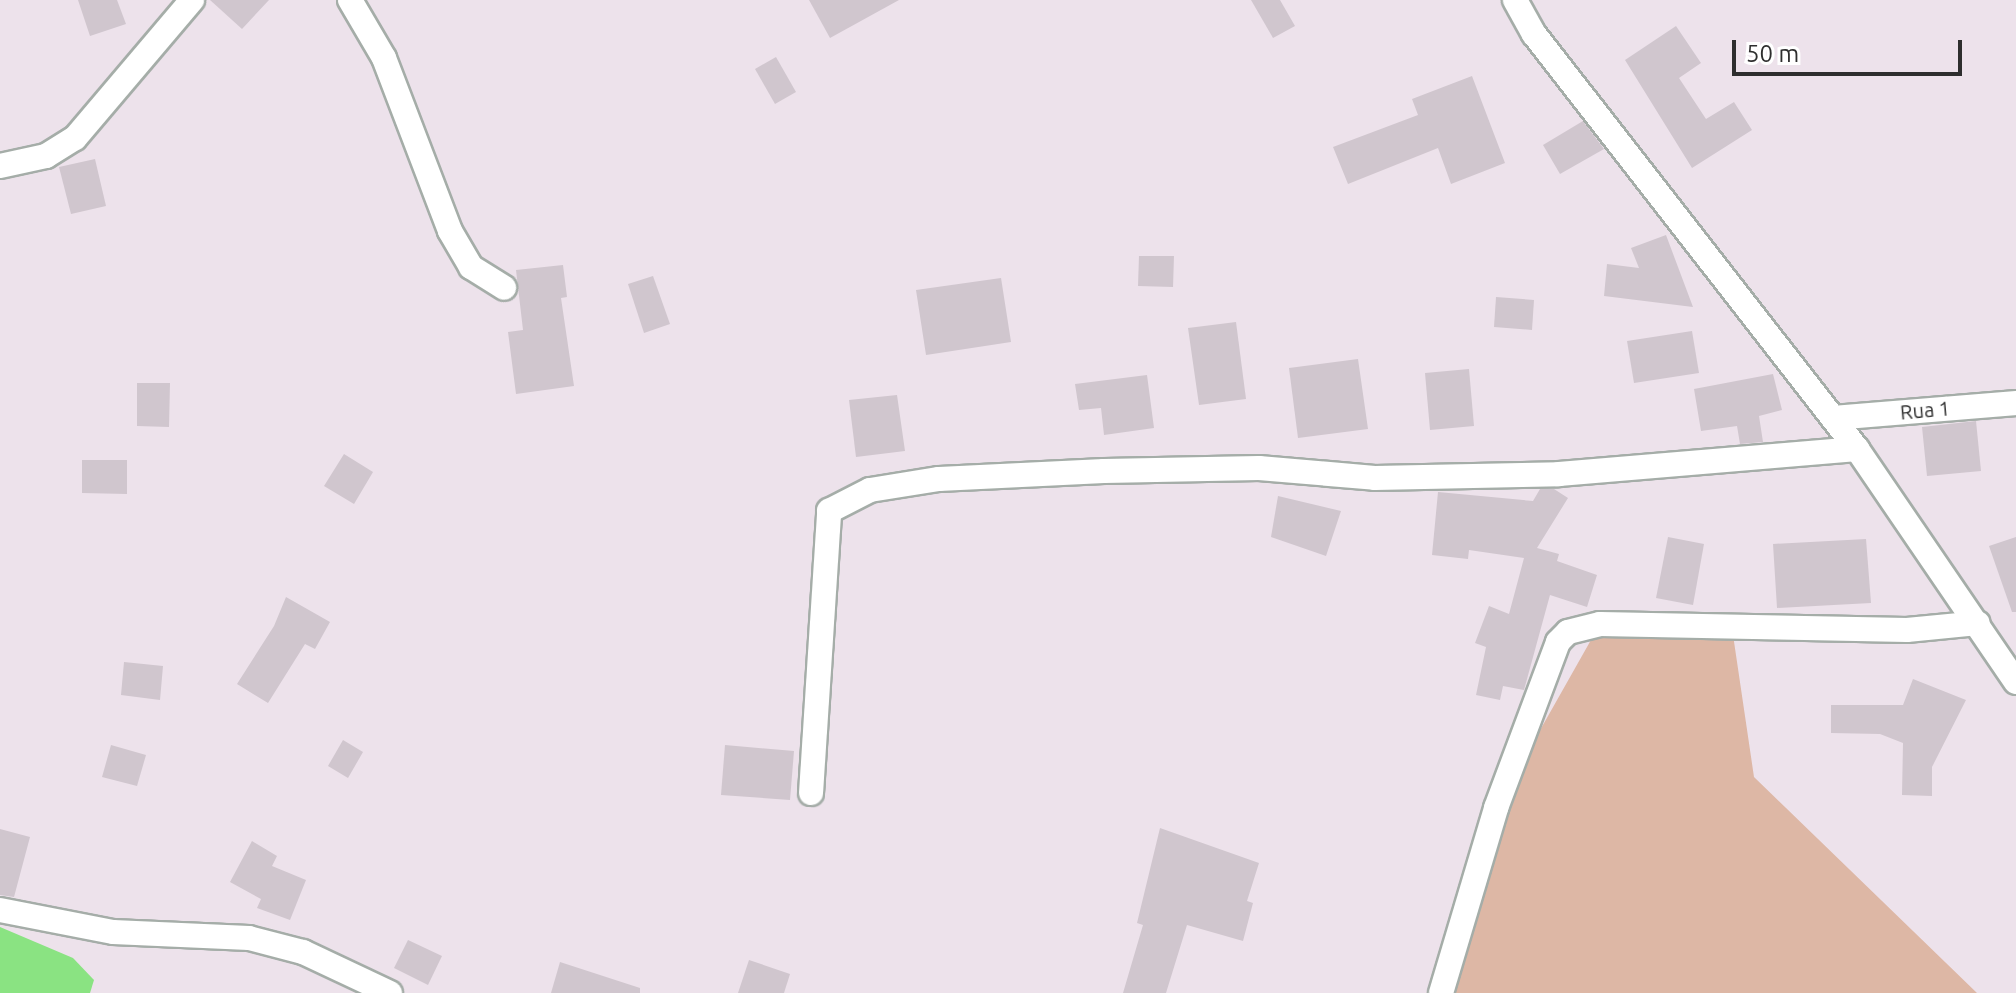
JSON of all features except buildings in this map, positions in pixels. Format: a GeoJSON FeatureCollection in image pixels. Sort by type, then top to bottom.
{"type":"FeatureCollection","features":[{"type":"Feature","properties":{"kind":"street"},"geometry":{"type":"LineString","coordinates":[[0,166],[46,156],[75,138],[192,0]]}},
{"type":"Feature","properties":{"kind":"street"},"geometry":{"type":"LineString","coordinates":[[350,0],[384,58],[450,231],[471,267],[504,288]]}},
{"type":"Feature","properties":{"kind":"street"},"geometry":{"type":"LineString","coordinates":[[1515,0],[1534,34],[1857,449],[2016,682]]}},
{"type":"Feature","properties":{"kind":"street","name":"Rua 1"},"geometry":{"type":"LineString","coordinates":[[1833,418],[2016,403]]}},
{"type":"Feature","properties":{"kind":"street"},"geometry":{"type":"LineString","coordinates":[[811,793],[829,511],[870,490],[939,479],[1104,471],[1259,468],[1375,478],[1559,474],[1857,449]]}},
{"type":"Feature","properties":{"kind":"street"},"geometry":{"type":"LineString","coordinates":[[1441,993],[1496,808],[1558,642],[1568,632],[1600,624],[1907,630],[1978,623]]}},
{"type":"Feature","properties":{"kind":"street"},"geometry":{"type":"LineString","coordinates":[[0,910],[113,932],[249,938],[303,952],[390,993]]}},
{"type":"Feature","properties":{"kind":"shaded area"},"geometry":{"type":"Polygon","coordinates":[[[1600,624],[1732,628],[1754,777],[1977,993],[1441,993],[1496,808],[1600,624]]]}},
{"type":"Feature","properties":{"kind":"shaded area"},"geometry":{"type":"Polygon","coordinates":[[[0,927],[73,958],[94,980],[90,993],[0,993],[0,927]]]}}]}
